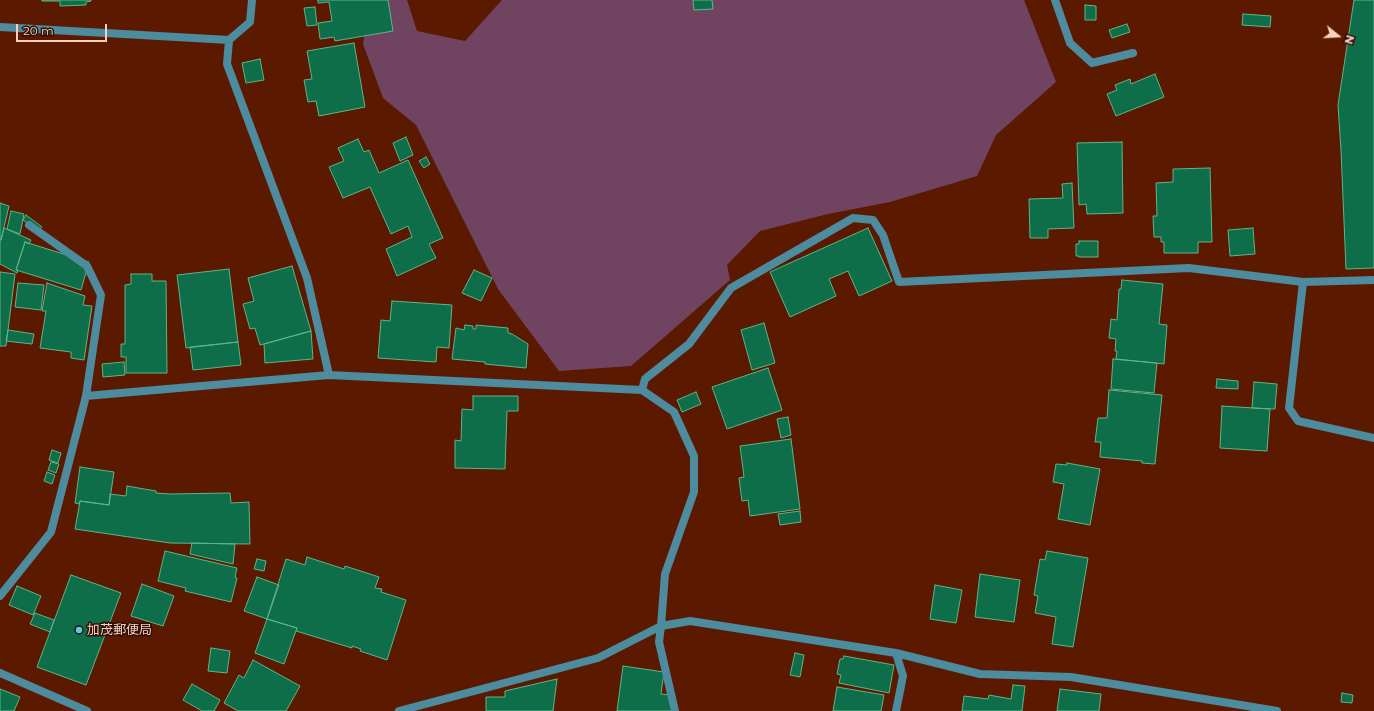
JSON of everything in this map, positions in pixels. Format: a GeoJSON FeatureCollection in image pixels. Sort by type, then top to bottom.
{"type":"FeatureCollection","features":[{"type":"Feature","properties":{"kind":"street"},"geometry":{"type":"LineString","coordinates":[[0,27],[229,40],[250,22],[252,0]]}},
{"type":"Feature","properties":{"kind":"street"},"geometry":{"type":"LineString","coordinates":[[1055,0],[1070,43],[1092,63],[1133,53]]}},
{"type":"Feature","properties":{"kind":"street"},"geometry":{"type":"LineString","coordinates":[[229,40],[227,64],[307,278],[329,375]]}},
{"type":"Feature","properties":{"kind":"street"},"geometry":{"type":"LineString","coordinates":[[642,390],[645,379],[688,344],[731,288],[853,218],[873,220],[883,235],[899,282],[1189,268],[1303,282],[1374,280]]}},
{"type":"Feature","properties":{"kind":"street"},"geometry":{"type":"LineString","coordinates":[[0,596],[51,532],[86,396],[101,295],[87,266],[29,225]]}},
{"type":"Feature","properties":{"kind":"street"},"geometry":{"type":"LineString","coordinates":[[1303,282],[1289,408],[1298,421],[1374,438]]}},
{"type":"Feature","properties":{"kind":"street"},"geometry":{"type":"LineString","coordinates":[[86,396],[329,375],[642,390],[674,412],[694,456],[694,492],[665,574],[659,642],[675,711]]}},
{"type":"Feature","properties":{"kind":"street"},"geometry":{"type":"LineString","coordinates":[[399,711],[598,658],[661,626],[690,621],[896,653],[980,674],[1071,677],[1277,711]]}},
{"type":"Feature","properties":{"kind":"street"},"geometry":{"type":"LineString","coordinates":[[896,653],[903,676],[896,711]]}},
{"type":"Feature","properties":{"kind":"street"},"geometry":{"type":"LineString","coordinates":[[0,673],[88,711]]}},
{"type":"Feature","properties":{"kind":"shaded area"},"geometry":{"type":"Polygon","coordinates":[[[370,0],[407,0],[417,31],[465,41],[502,0],[1024,0],[1056,82],[996,135],[977,176],[890,202],[828,214],[760,231],[727,265],[730,280],[631,366],[559,371],[498,289],[416,125],[383,98],[363,44],[370,0]]]}},
{"type":"Feature","properties":{"kind":"building"},"geometry":{"type":"Polygon","coordinates":[[[42,0],[91,1],[86,2],[86,5],[60,6],[60,1],[42,0]]]}},
{"type":"Feature","properties":{"kind":"building"},"geometry":{"type":"Polygon","coordinates":[[[318,0],[388,0],[393,31],[335,41],[334,37],[320,39],[318,23],[332,21],[329,2],[318,3],[318,0]]]}},
{"type":"Feature","properties":{"kind":"building"},"geometry":{"type":"Polygon","coordinates":[[[693,0],[712,0],[713,9],[694,10],[693,0]]]}},
{"type":"Feature","properties":{"kind":"building"},"geometry":{"type":"Polygon","coordinates":[[[1354,0],[1374,0],[1374,268],[1346,269],[1338,105],[1354,0]]]}},
{"type":"Feature","properties":{"kind":"building"},"geometry":{"type":"Polygon","coordinates":[[[1085,5],[1096,6],[1096,20],[1085,20],[1085,5]]]}},
{"type":"Feature","properties":{"kind":"building"},"geometry":{"type":"Polygon","coordinates":[[[315,7],[317,25],[307,26],[304,8],[315,7]]]}},
{"type":"Feature","properties":{"kind":"building"},"geometry":{"type":"Polygon","coordinates":[[[1243,14],[1271,16],[1270,27],[1242,25],[1243,14]]]}},
{"type":"Feature","properties":{"kind":"building"},"geometry":{"type":"Polygon","coordinates":[[[1127,24],[1130,32],[1112,38],[1109,30],[1127,24]]]}},
{"type":"Feature","properties":{"kind":"building"},"geometry":{"type":"Polygon","coordinates":[[[354,43],[365,107],[319,116],[316,101],[308,102],[304,80],[312,79],[307,51],[354,43]]]}},
{"type":"Feature","properties":{"kind":"building"},"geometry":{"type":"Polygon","coordinates":[[[260,59],[264,80],[246,83],[242,63],[260,59]]]}},
{"type":"Feature","properties":{"kind":"building"},"geometry":{"type":"Polygon","coordinates":[[[1155,74],[1164,97],[1116,116],[1107,94],[1117,90],[1115,85],[1130,79],[1131,84],[1155,74]]]}},
{"type":"Feature","properties":{"kind":"building"},"geometry":{"type":"Polygon","coordinates":[[[406,137],[413,155],[400,161],[393,143],[406,137]]]}},
{"type":"Feature","properties":{"kind":"building"},"geometry":{"type":"Polygon","coordinates":[[[358,139],[364,152],[369,150],[379,173],[408,160],[443,238],[429,244],[436,258],[397,276],[386,249],[412,237],[408,226],[391,234],[370,187],[343,198],[329,167],[344,161],[338,148],[358,139]]]}},
{"type":"Feature","properties":{"kind":"building"},"geometry":{"type":"Polygon","coordinates":[[[1122,142],[1123,213],[1087,214],[1086,204],[1079,205],[1077,143],[1122,142]]]}},
{"type":"Feature","properties":{"kind":"building"},"geometry":{"type":"Polygon","coordinates":[[[426,157],[430,164],[424,168],[419,161],[426,157]]]}},
{"type":"Feature","properties":{"kind":"building"},"geometry":{"type":"Polygon","coordinates":[[[1210,168],[1212,242],[1198,242],[1198,253],[1164,253],[1164,242],[1161,242],[1161,237],[1154,237],[1153,216],[1157,216],[1156,183],[1173,182],[1173,169],[1210,168]]]}},
{"type":"Feature","properties":{"kind":"building"},"geometry":{"type":"Polygon","coordinates":[[[1072,183],[1074,228],[1048,229],[1048,238],[1030,238],[1029,199],[1063,198],[1062,184],[1072,183]]]}},
{"type":"Feature","properties":{"kind":"building"},"geometry":{"type":"Polygon","coordinates":[[[0,203],[9,206],[1,240],[0,240],[0,203]]]}},
{"type":"Feature","properties":{"kind":"building"},"geometry":{"type":"Polygon","coordinates":[[[11,211],[24,214],[20,234],[7,229],[11,211]]]}},
{"type":"Feature","properties":{"kind":"building"},"geometry":{"type":"Polygon","coordinates":[[[26,215],[42,227],[38,231],[23,220],[26,215]]]}},
{"type":"Feature","properties":{"kind":"building"},"geometry":{"type":"Polygon","coordinates":[[[4,228],[31,240],[29,244],[25,242],[16,270],[18,270],[17,273],[0,264],[0,240],[4,228]]]}},
{"type":"Feature","properties":{"kind":"building"},"geometry":{"type":"Polygon","coordinates":[[[868,228],[892,281],[859,296],[848,271],[829,279],[836,296],[790,317],[770,272],[868,228]]]}},
{"type":"Feature","properties":{"kind":"building"},"geometry":{"type":"Polygon","coordinates":[[[1253,228],[1255,254],[1230,256],[1228,230],[1253,228]]]}},
{"type":"Feature","properties":{"kind":"building"},"geometry":{"type":"Polygon","coordinates":[[[1079,241],[1098,241],[1098,257],[1076,256],[1076,244],[1079,244],[1079,241]]]}},
{"type":"Feature","properties":{"kind":"building"},"geometry":{"type":"Polygon","coordinates":[[[25,242],[89,262],[81,290],[16,270],[25,242]]]}},
{"type":"Feature","properties":{"kind":"building"},"geometry":{"type":"Polygon","coordinates":[[[292,266],[311,331],[260,345],[255,328],[250,329],[243,304],[254,301],[248,278],[292,266]]]}},
{"type":"Feature","properties":{"kind":"building"},"geometry":{"type":"Polygon","coordinates":[[[229,269],[238,342],[186,348],[177,275],[229,269]]]}},
{"type":"Feature","properties":{"kind":"building"},"geometry":{"type":"Polygon","coordinates":[[[474,270],[492,278],[481,301],[462,293],[474,270]]]}},
{"type":"Feature","properties":{"kind":"building"},"geometry":{"type":"Polygon","coordinates":[[[0,272],[15,274],[6,346],[0,346],[0,272]]]}},
{"type":"Feature","properties":{"kind":"building"},"geometry":{"type":"Polygon","coordinates":[[[131,274],[152,274],[152,281],[166,281],[167,373],[126,373],[126,357],[121,357],[121,344],[125,344],[125,285],[131,284],[131,274]]]}},
{"type":"Feature","properties":{"kind":"building"},"geometry":{"type":"Polygon","coordinates":[[[1122,280],[1163,284],[1159,324],[1167,325],[1164,364],[1116,359],[1116,339],[1109,338],[1111,319],[1117,320],[1119,289],[1121,289],[1122,280]]]}},
{"type":"Feature","properties":{"kind":"building"},"geometry":{"type":"Polygon","coordinates":[[[18,283],[44,285],[41,310],[15,307],[18,283]]]}},
{"type":"Feature","properties":{"kind":"building"},"geometry":{"type":"Polygon","coordinates":[[[47,283],[85,296],[83,305],[92,306],[84,360],[71,358],[71,352],[40,348],[46,311],[42,311],[47,283]]]}},
{"type":"Feature","properties":{"kind":"building"},"geometry":{"type":"Polygon","coordinates":[[[392,301],[452,305],[449,348],[437,347],[436,362],[378,358],[381,320],[390,321],[392,301]]]}},
{"type":"Feature","properties":{"kind":"building"},"geometry":{"type":"Polygon","coordinates":[[[764,323],[775,363],[752,370],[741,330],[764,323]]]}},
{"type":"Feature","properties":{"kind":"building"},"geometry":{"type":"Polygon","coordinates":[[[465,325],[473,326],[473,329],[476,329],[476,325],[508,328],[508,333],[528,344],[526,368],[452,359],[456,328],[464,330],[465,325]]]}},
{"type":"Feature","properties":{"kind":"building"},"geometry":{"type":"Polygon","coordinates":[[[8,330],[34,334],[32,344],[6,341],[8,330]]]}},
{"type":"Feature","properties":{"kind":"building"},"geometry":{"type":"Polygon","coordinates":[[[311,331],[313,359],[265,363],[264,344],[311,331]]]}},
{"type":"Feature","properties":{"kind":"building"},"geometry":{"type":"Polygon","coordinates":[[[238,342],[241,365],[193,370],[190,347],[238,342]]]}},
{"type":"Feature","properties":{"kind":"building"},"geometry":{"type":"Polygon","coordinates":[[[1113,359],[1157,363],[1154,393],[1111,389],[1113,359]]]}},
{"type":"Feature","properties":{"kind":"building"},"geometry":{"type":"Polygon","coordinates":[[[124,362],[125,375],[103,377],[102,364],[124,362]]]}},
{"type":"Feature","properties":{"kind":"building"},"geometry":{"type":"Polygon","coordinates":[[[768,368],[782,410],[727,429],[712,387],[768,368]]]}},
{"type":"Feature","properties":{"kind":"building"},"geometry":{"type":"Polygon","coordinates":[[[1217,379],[1238,381],[1238,389],[1216,388],[1217,379]]]}},
{"type":"Feature","properties":{"kind":"building"},"geometry":{"type":"Polygon","coordinates":[[[1254,382],[1277,384],[1275,409],[1252,408],[1254,382]]]}},
{"type":"Feature","properties":{"kind":"building"},"geometry":{"type":"Polygon","coordinates":[[[1109,390],[1162,395],[1155,464],[1142,463],[1142,461],[1100,457],[1101,442],[1095,442],[1098,418],[1107,418],[1109,390]]]}},
{"type":"Feature","properties":{"kind":"building"},"geometry":{"type":"Polygon","coordinates":[[[696,392],[701,404],[682,412],[677,400],[696,392]]]}},
{"type":"Feature","properties":{"kind":"building"},"geometry":{"type":"Polygon","coordinates":[[[473,396],[518,396],[518,411],[507,411],[505,469],[455,468],[455,440],[461,441],[462,409],[473,410],[473,396]]]}},
{"type":"Feature","properties":{"kind":"building"},"geometry":{"type":"Polygon","coordinates":[[[1222,406],[1270,409],[1267,451],[1220,448],[1222,406]]]}},
{"type":"Feature","properties":{"kind":"building"},"geometry":{"type":"Polygon","coordinates":[[[788,417],[791,435],[781,438],[777,419],[788,417]]]}},
{"type":"Feature","properties":{"kind":"building"},"geometry":{"type":"Polygon","coordinates":[[[791,439],[800,509],[750,516],[748,500],[742,501],[739,478],[744,477],[740,446],[791,439]]]}},
{"type":"Feature","properties":{"kind":"building"},"geometry":{"type":"Polygon","coordinates":[[[52,450],[61,453],[58,463],[49,460],[52,450]]]}},
{"type":"Feature","properties":{"kind":"building"},"geometry":{"type":"Polygon","coordinates":[[[51,462],[59,464],[56,473],[48,470],[51,462]]]}},
{"type":"Feature","properties":{"kind":"building"},"geometry":{"type":"Polygon","coordinates":[[[1067,463],[1100,469],[1090,525],[1058,519],[1064,484],[1053,482],[1056,464],[1067,465],[1067,463]]]}},
{"type":"Feature","properties":{"kind":"building"},"geometry":{"type":"Polygon","coordinates":[[[80,467],[114,472],[109,505],[80,501],[79,504],[75,503],[80,467]]]}},
{"type":"Feature","properties":{"kind":"building"},"geometry":{"type":"Polygon","coordinates":[[[47,472],[55,475],[52,484],[44,481],[47,472]]]}},
{"type":"Feature","properties":{"kind":"building"},"geometry":{"type":"Polygon","coordinates":[[[127,486],[156,491],[156,493],[170,494],[230,493],[231,503],[249,502],[250,544],[170,543],[75,529],[80,501],[109,505],[110,494],[126,496],[127,486]]]}},
{"type":"Feature","properties":{"kind":"building"},"geometry":{"type":"Polygon","coordinates":[[[800,511],[801,522],[780,525],[778,514],[800,511]]]}},
{"type":"Feature","properties":{"kind":"building"},"geometry":{"type":"Polygon","coordinates":[[[192,543],[235,544],[233,564],[190,554],[192,543]]]}},
{"type":"Feature","properties":{"kind":"building"},"geometry":{"type":"Polygon","coordinates":[[[165,551],[237,568],[235,577],[237,578],[231,602],[185,591],[186,588],[158,581],[165,551]]]}},
{"type":"Feature","properties":{"kind":"building"},"geometry":{"type":"Polygon","coordinates":[[[1047,551],[1088,558],[1073,647],[1052,644],[1056,617],[1035,613],[1038,596],[1034,595],[1040,559],[1045,560],[1047,551]]]}},
{"type":"Feature","properties":{"kind":"building"},"geometry":{"type":"Polygon","coordinates":[[[307,557],[344,569],[345,566],[379,577],[375,588],[382,589],[381,592],[406,600],[387,660],[360,651],[361,649],[352,646],[352,648],[296,631],[297,628],[267,619],[286,559],[305,565],[307,557]]]}},
{"type":"Feature","properties":{"kind":"building"},"geometry":{"type":"Polygon","coordinates":[[[257,559],[266,561],[264,571],[254,569],[257,559]]]}},
{"type":"Feature","properties":{"kind":"building"},"geometry":{"type":"Polygon","coordinates":[[[980,574],[1020,580],[1014,622],[975,617],[980,574]]]}},
{"type":"Feature","properties":{"kind":"building"},"geometry":{"type":"Polygon","coordinates":[[[71,575],[121,593],[86,685],[37,667],[71,575]]]}},
{"type":"Feature","properties":{"kind":"building"},"geometry":{"type":"Polygon","coordinates":[[[257,577],[279,585],[267,619],[244,611],[257,577]]]}},
{"type":"Feature","properties":{"kind":"building"},"geometry":{"type":"Polygon","coordinates":[[[142,584],[174,596],[163,626],[131,616],[142,584]]]}},
{"type":"Feature","properties":{"kind":"building"},"geometry":{"type":"Polygon","coordinates":[[[935,585],[962,590],[956,623],[930,619],[935,585]]]}},
{"type":"Feature","properties":{"kind":"building"},"geometry":{"type":"Polygon","coordinates":[[[17,586],[41,596],[33,615],[9,605],[17,586]]]}},
{"type":"Feature","properties":{"kind":"building"},"geometry":{"type":"Polygon","coordinates":[[[35,613],[54,620],[50,632],[30,624],[35,613]]]}},
{"type":"Feature","properties":{"kind":"building"},"geometry":{"type":"Polygon","coordinates":[[[267,619],[297,628],[284,664],[255,653],[267,619]]]}},
{"type":"Feature","properties":{"kind":"building"},"geometry":{"type":"Polygon","coordinates":[[[211,648],[230,651],[227,673],[208,671],[211,648]]]}},
{"type":"Feature","properties":{"kind":"building"},"geometry":{"type":"Polygon","coordinates":[[[795,653],[804,655],[800,677],[790,675],[795,653]]]}},
{"type":"Feature","properties":{"kind":"building"},"geometry":{"type":"Polygon","coordinates":[[[844,656],[894,665],[889,693],[839,683],[841,675],[837,674],[840,659],[843,659],[844,656]]]}},
{"type":"Feature","properties":{"kind":"building"},"geometry":{"type":"Polygon","coordinates":[[[253,660],[300,686],[286,711],[238,711],[224,703],[239,675],[244,678],[253,660]]]}},
{"type":"Feature","properties":{"kind":"building"},"geometry":{"type":"Polygon","coordinates":[[[623,666],[664,672],[661,694],[671,695],[674,711],[617,711],[623,666]]]}},
{"type":"Feature","properties":{"kind":"building"},"geometry":{"type":"Polygon","coordinates":[[[557,679],[553,711],[486,711],[486,697],[505,697],[505,691],[557,679]]]}},
{"type":"Feature","properties":{"kind":"building"},"geometry":{"type":"Polygon","coordinates":[[[192,684],[220,700],[214,711],[202,711],[183,700],[192,684]]]}},
{"type":"Feature","properties":{"kind":"building"},"geometry":{"type":"Polygon","coordinates":[[[1013,685],[1025,686],[1022,711],[962,711],[964,696],[988,699],[989,695],[1011,699],[1013,685]]]}},
{"type":"Feature","properties":{"kind":"building"},"geometry":{"type":"Polygon","coordinates":[[[837,687],[884,695],[881,711],[833,711],[837,687]]]}},
{"type":"Feature","properties":{"kind":"building"},"geometry":{"type":"Polygon","coordinates":[[[0,689],[20,697],[14,711],[0,711],[0,689]]]}},
{"type":"Feature","properties":{"kind":"building"},"geometry":{"type":"Polygon","coordinates":[[[1060,689],[1101,694],[1099,711],[1057,711],[1060,689]]]}},
{"type":"Feature","properties":{"kind":"building"},"geometry":{"type":"Polygon","coordinates":[[[1342,693],[1353,695],[1352,703],[1341,702],[1342,693]]]}},
{"type":"Feature","properties":{"kind":"place","name":"加茂郵便局"},"geometry":{"type":"Point","coordinates":[79,630]}}]}
